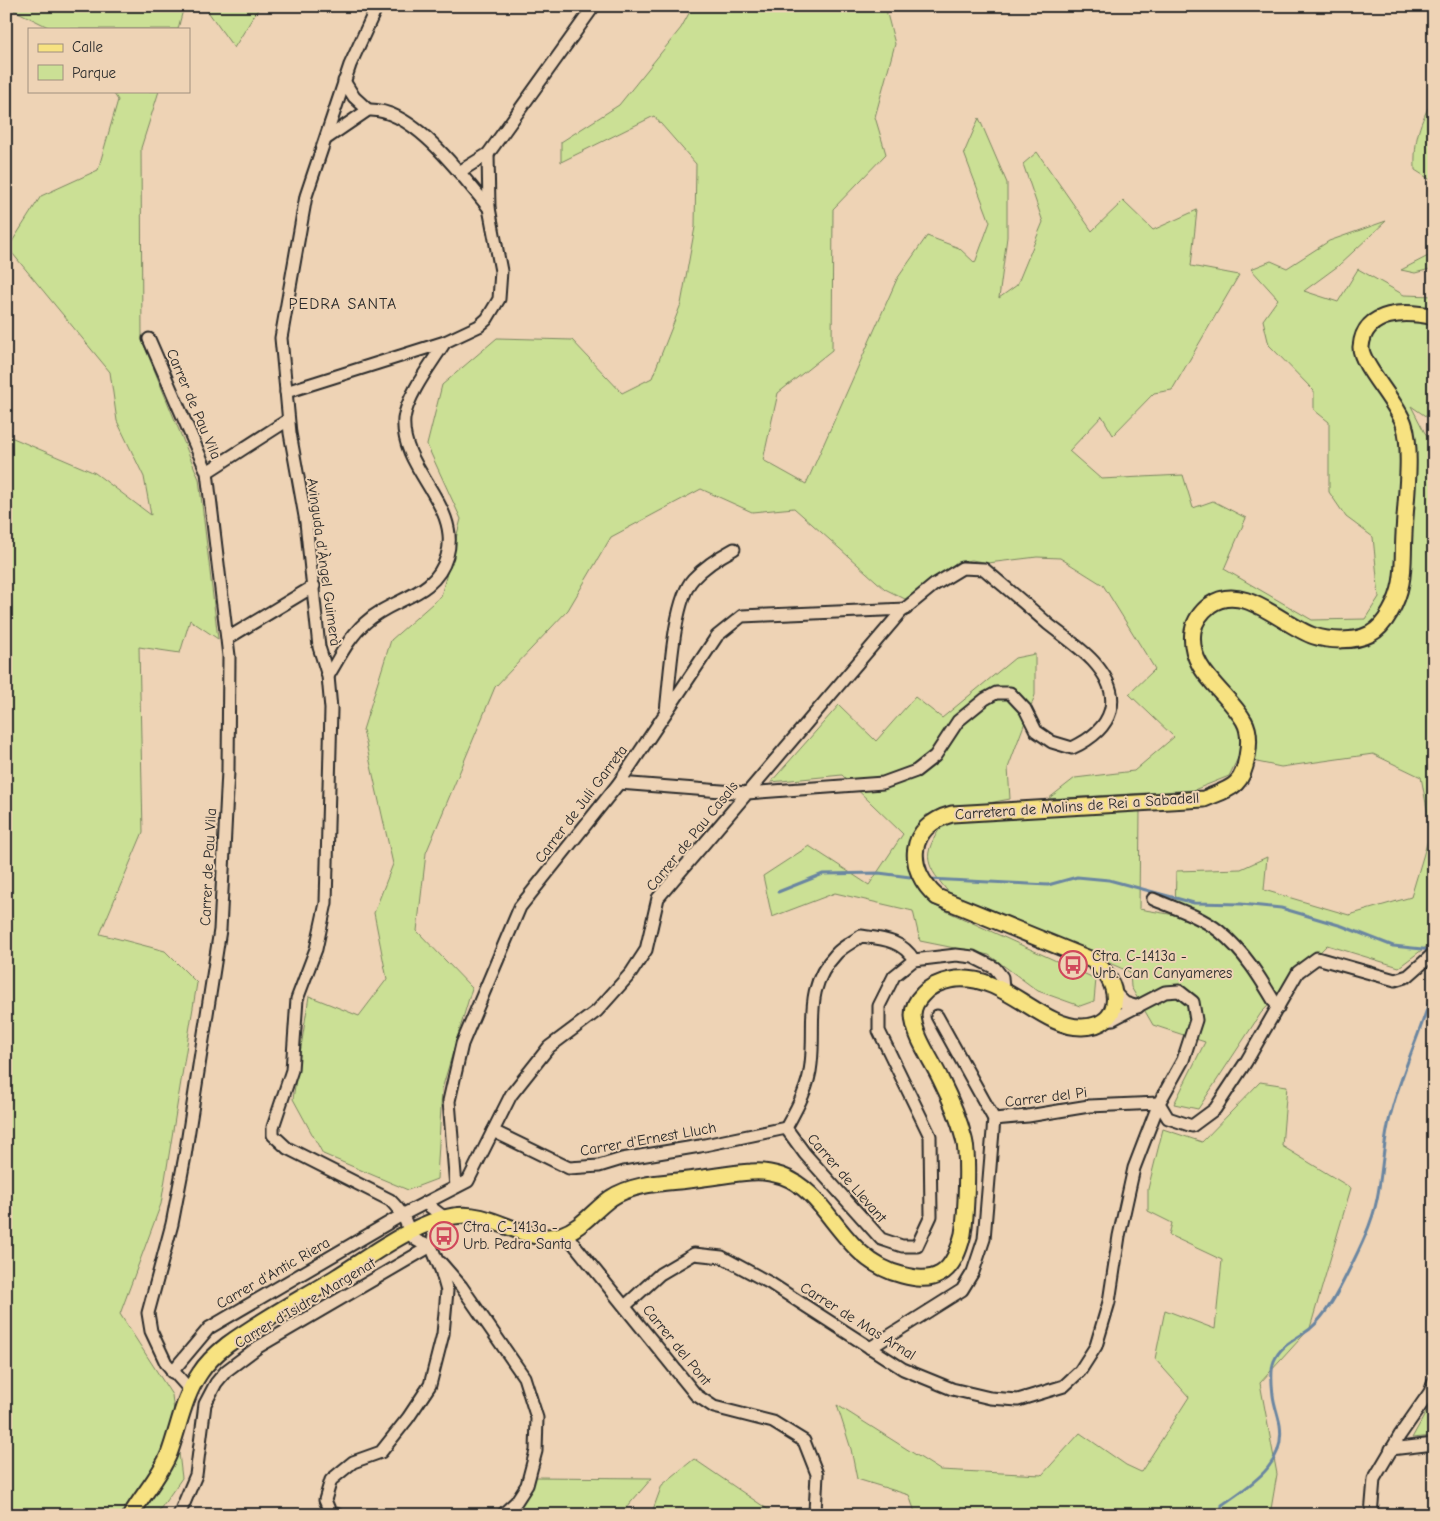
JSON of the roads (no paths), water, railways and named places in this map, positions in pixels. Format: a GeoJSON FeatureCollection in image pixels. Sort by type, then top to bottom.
{"type":"FeatureCollection","features":[{"type":"Feature","properties":{"kind":"main road","name":"Carretera de Molins de Rei a Sabadell"},"geometry":{"type":"LineString","coordinates":[[1114,993],[1112,980],[1104,968],[1092,960],[937,897],[926,887],[915,861],[915,847],[920,836],[940,817],[952,814],[1204,799],[1235,786],[1245,768],[1249,744],[1245,722],[1208,678],[1195,655],[1193,632],[1201,612],[1219,599],[1239,598],[1314,636],[1344,640],[1370,634],[1394,610],[1401,582],[1407,449],[1404,425],[1382,384],[1367,366],[1361,347],[1368,328],[1381,318],[1401,313],[1434,318]]}},
{"type":"Feature","properties":{"kind":"main road"},"geometry":{"type":"LineString","coordinates":[[131,1515],[164,1464],[190,1390],[208,1362],[229,1344],[409,1234],[437,1220],[462,1214],[479,1216],[545,1237],[565,1233],[590,1217],[611,1198],[632,1188],[755,1171],[784,1176],[808,1193],[857,1252],[889,1272],[919,1279],[942,1273],[959,1250],[965,1220],[965,1142],[944,1085],[920,1037],[912,1012],[917,1000],[926,989],[947,980],[962,978],[976,980],[1003,990],[1066,1025],[1080,1027],[1104,1020],[1112,1010],[1114,993]]}},
{"type":"Feature","properties":{"kind":"street","name":"Avinguda d'Àngel Guimerà"},"geometry":{"type":"LineString","coordinates":[[377,6],[344,82],[327,138],[306,196],[281,338],[288,420],[306,522],[319,647],[328,676],[331,709],[326,903],[316,949],[297,999],[292,1070],[273,1127],[273,1135],[287,1148],[390,1200],[402,1214],[409,1234]]}},
{"type":"Feature","properties":{"kind":"street"},"geometry":{"type":"LineString","coordinates":[[459,172],[488,154],[594,6]]}},
{"type":"Feature","properties":{"kind":"street"},"geometry":{"type":"LineString","coordinates":[[344,82],[368,110]]}},
{"type":"Feature","properties":{"kind":"street"},"geometry":{"type":"LineString","coordinates":[[327,138],[368,110],[387,112],[406,121],[459,172],[489,208]]}},
{"type":"Feature","properties":{"kind":"street"},"geometry":{"type":"LineString","coordinates":[[286,392],[445,342],[479,326],[488,319],[499,299],[501,287],[500,255],[489,208],[488,154]]}},
{"type":"Feature","properties":{"kind":"street","name":"Carrer de Pau Vila"},"geometry":{"type":"LineString","coordinates":[[149,339],[207,472],[228,638],[228,771],[220,930],[185,1156],[172,1224],[148,1313],[151,1331],[166,1363],[190,1390]]}},
{"type":"Feature","properties":{"kind":"street"},"geometry":{"type":"LineString","coordinates":[[328,676],[353,636],[364,623],[377,613],[425,590],[433,582],[447,558],[450,531],[442,510],[411,455],[405,436],[404,419],[408,403],[445,342]]}},
{"type":"Feature","properties":{"kind":"street"},"geometry":{"type":"LineString","coordinates":[[207,472],[288,420]]}},
{"type":"Feature","properties":{"kind":"street"},"geometry":{"type":"LineString","coordinates":[[666,713],[681,604],[692,580],[719,558],[734,549]]}},
{"type":"Feature","properties":{"kind":"street","name":"Carrer de Pau Casals"},"geometry":{"type":"LineString","coordinates":[[402,1214],[468,1180],[511,1096],[549,1047],[596,1011],[631,973],[646,950],[658,898],[746,794],[906,609],[934,585],[962,568],[984,569],[1093,661],[1107,683],[1113,703],[1106,723],[1091,740],[1072,748],[1052,742],[1036,731],[1025,709],[1010,693],[996,693],[958,721],[935,756],[916,771],[883,783],[746,794]]}},
{"type":"Feature","properties":{"kind":"street"},"geometry":{"type":"LineString","coordinates":[[228,638],[314,586]]}},
{"type":"Feature","properties":{"kind":"street","name":"Carrer de Juli Garreta"},"geometry":{"type":"LineString","coordinates":[[456,1187],[449,1101],[462,1044],[520,907],[619,784],[717,636],[742,616],[906,609]]}},
{"type":"Feature","properties":{"kind":"street"},"geometry":{"type":"LineString","coordinates":[[619,784],[746,794]]}},
{"type":"Feature","properties":{"kind":"street"},"geometry":{"type":"LineString","coordinates":[[1153,899],[1188,914],[1218,931],[1246,958],[1278,1008]]}},
{"type":"Feature","properties":{"kind":"street"},"geometry":{"type":"LineString","coordinates":[[786,1128],[802,1099],[811,1064],[812,1019],[816,983],[836,954],[861,936],[894,941],[908,951],[914,960],[956,955],[973,957],[995,968],[1002,977],[1003,990]]}},
{"type":"Feature","properties":{"kind":"street"},"geometry":{"type":"LineString","coordinates":[[1159,1103],[1168,1118],[1192,1126],[1214,1109],[1246,1062],[1298,972],[1316,958],[1395,980],[1408,976],[1434,953]]}},
{"type":"Feature","properties":{"kind":"street","name":"Carrer de Llevant"},"geometry":{"type":"LineString","coordinates":[[786,1128],[805,1154],[880,1239],[902,1246],[917,1246],[931,1216],[930,1136],[879,1031],[879,1006],[894,976],[914,960]]}},
{"type":"Feature","properties":{"kind":"street","name":"Carrer de Mas Arnal"},"geometry":{"type":"LineString","coordinates":[[625,1306],[660,1274],[694,1254],[722,1256],[770,1283],[903,1369],[952,1389],[990,1398],[1018,1400],[1064,1386],[1080,1371],[1096,1346],[1109,1302],[1119,1236],[1134,1168],[1159,1103],[1183,1060],[1196,1020],[1193,1002],[1179,991],[1165,992],[1113,1019],[1104,1020]]}},
{"type":"Feature","properties":{"kind":"street"},"geometry":{"type":"LineString","coordinates":[[1114,993],[1125,1003],[1138,1007]]}},
{"type":"Feature","properties":{"kind":"street","name":"Carrer del Pi"},"geometry":{"type":"LineString","coordinates":[[937,1016],[994,1118],[1028,1116],[1089,1106],[1159,1103]]}},
{"type":"Feature","properties":{"kind":"street"},"geometry":{"type":"LineString","coordinates":[[870,1348],[962,1290],[974,1272],[984,1239],[994,1118]]}},
{"type":"Feature","properties":{"kind":"street","name":"Carrer d'Ernest Lluch"},"geometry":{"type":"LineString","coordinates":[[493,1131],[568,1168],[599,1166],[622,1159],[700,1146],[786,1128]]}},
{"type":"Feature","properties":{"kind":"street"},"geometry":{"type":"LineString","coordinates":[[338,1515],[330,1512],[325,1500],[332,1480],[353,1462],[381,1452],[408,1418],[430,1385],[443,1334],[446,1292],[441,1270],[430,1246],[437,1220],[425,1203]]}},
{"type":"Feature","properties":{"kind":"street","name":"Carrer d'Antic Riera"},"geometry":{"type":"LineString","coordinates":[[172,1372],[209,1328],[402,1214]]}},
{"type":"Feature","properties":{"kind":"street","name":"Carrer del Pont"},"geometry":{"type":"LineString","coordinates":[[565,1233],[696,1395],[714,1407],[773,1422],[804,1441],[817,1474],[815,1512],[813,1515]]}},
{"type":"Feature","properties":{"kind":"street"},"geometry":{"type":"LineString","coordinates":[[409,1234],[417,1243],[430,1246],[443,1266],[461,1286],[524,1377],[537,1418],[536,1451],[527,1485],[516,1502],[502,1515]]}},
{"type":"Feature","properties":{"kind":"street","name":"Carrer d'Isidre Margenat"},"geometry":{"type":"LineString","coordinates":[[179,1515],[196,1475],[205,1404],[216,1383],[226,1371],[258,1347],[430,1246]]}},
{"type":"Feature","properties":{"kind":"street"},"geometry":{"type":"LineString","coordinates":[[1371,1515],[1374,1479],[1391,1449],[1430,1392],[1434,1382]]}},
{"type":"Feature","properties":{"kind":"street"},"geometry":{"type":"LineString","coordinates":[[1391,1449],[1434,1444]]}},
{"type":"Feature","properties":{"kind":"waterway"},"geometry":{"type":"LineString","coordinates":[[778,892],[823,874],[879,873],[910,877]]}},
{"type":"Feature","properties":{"kind":"waterway"},"geometry":{"type":"LineString","coordinates":[[929,879],[1048,885],[1077,877],[1109,880],[1194,903],[1241,904],[1281,908],[1342,926],[1393,946],[1432,950]]}},
{"type":"Feature","properties":{"kind":"waterway"},"geometry":{"type":"LineString","coordinates":[[1173,1515],[1221,1514],[1222,1505],[1244,1490],[1272,1463],[1280,1439],[1280,1425],[1272,1387],[1274,1361],[1285,1346],[1310,1329],[1327,1310],[1365,1237],[1377,1199],[1386,1134],[1391,1113],[1434,987]]}},
{"type":"Feature","properties":{"kind":"place","name":"Ctra. C-1413a - Urb. Can Canyameres"},"geometry":{"type":"Point","coordinates":[1073,965]}},
{"type":"Feature","properties":{"kind":"place","name":"Ctra. C-1413a - Urb. Pedra Santa"},"geometry":{"type":"Point","coordinates":[444,1236]}},
{"type":"Feature","properties":{"kind":"district","name":"PEDRA SANTA"},"geometry":{"type":"Point","coordinates":[343,304]}}]}
